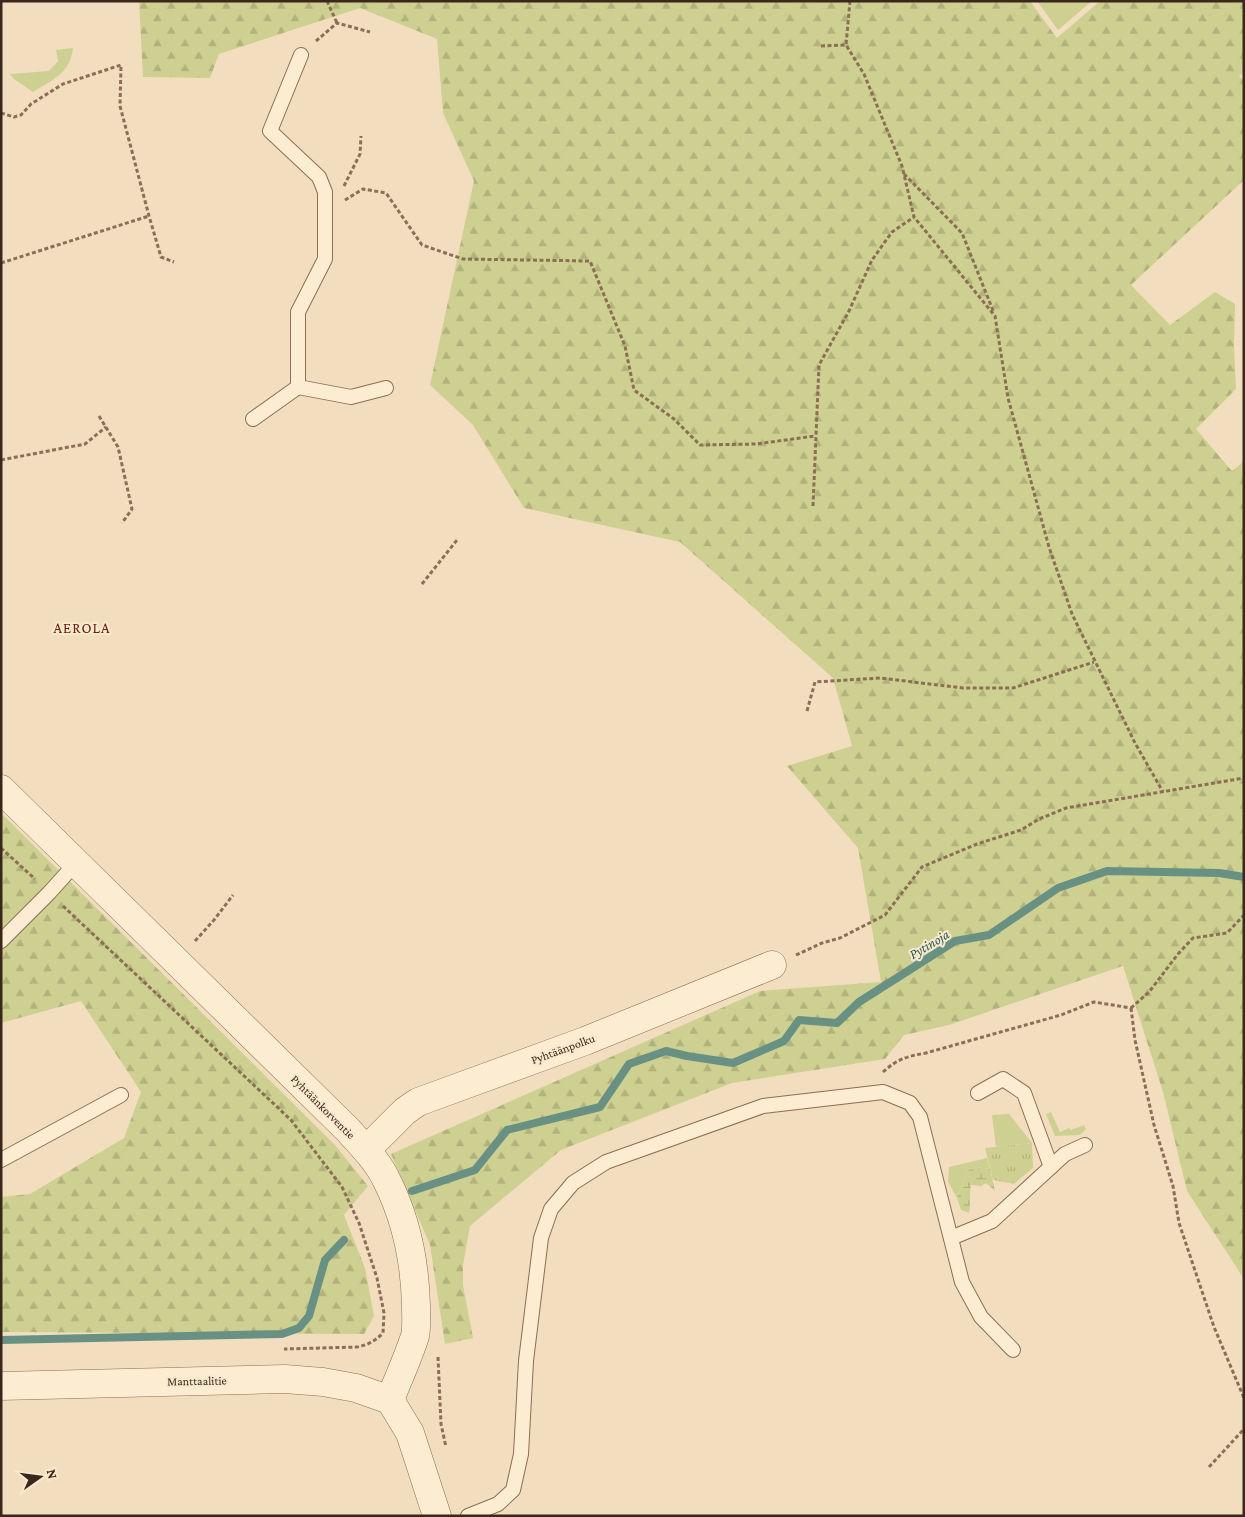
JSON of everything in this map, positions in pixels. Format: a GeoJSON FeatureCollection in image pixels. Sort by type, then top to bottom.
{"type":"FeatureCollection","features":[{"type":"Feature","properties":{"kind":"street","name":"Pyhtäänkorventie"},"geometry":{"type":"LineString","coordinates":[[1,789],[348,1130],[375,1161],[387,1180],[399,1212],[410,1251],[415,1286],[415,1335],[390,1400]]}},
{"type":"Feature","properties":{"kind":"street","name":"Pyhtäänpolku"},"geometry":{"type":"LineString","coordinates":[[366,1150],[405,1111],[418,1102],[585,1041],[772,965]]}},
{"type":"Feature","properties":{"kind":"street","name":"Manttaalitie"},"geometry":{"type":"LineString","coordinates":[[1,1386],[285,1379],[356,1388],[390,1400]]}},
{"type":"Feature","properties":{"kind":"street"},"geometry":{"type":"LineString","coordinates":[[390,1400],[410,1433],[437,1516]]}},
{"type":"Feature","properties":{"kind":"lane"},"geometry":{"type":"LineString","coordinates":[[298,387],[298,312],[324,259],[325,192],[319,177],[270,131],[301,55]]}},
{"type":"Feature","properties":{"kind":"lane"},"geometry":{"type":"LineString","coordinates":[[253,419],[298,387],[351,397],[386,388]]}},
{"type":"Feature","properties":{"kind":"lane"},"geometry":{"type":"LineString","coordinates":[[1,941],[76,863]]}},
{"type":"Feature","properties":{"kind":"lane"},"geometry":{"type":"LineString","coordinates":[[978,1093],[1003,1079],[1024,1092],[1051,1167]]}},
{"type":"Feature","properties":{"kind":"lane"},"geometry":{"type":"LineString","coordinates":[[468,1516],[498,1504],[512,1490],[521,1454],[526,1361],[541,1238],[552,1209],[573,1183],[606,1162],[763,1106],[883,1092],[910,1103],[920,1117],[962,1282],[981,1317],[1013,1350]]}},
{"type":"Feature","properties":{"kind":"lane"},"geometry":{"type":"LineString","coordinates":[[1,1160],[121,1095]]}},
{"type":"Feature","properties":{"kind":"lane"},"geometry":{"type":"LineString","coordinates":[[951,1238],[992,1222],[1065,1154],[1085,1145]]}},
{"type":"Feature","properties":{"kind":"path"},"geometry":{"type":"LineString","coordinates":[[327,1],[337,23]]}},
{"type":"Feature","properties":{"kind":"path"},"geometry":{"type":"LineString","coordinates":[[850,1],[846,45],[864,74],[904,174],[914,217],[995,316]]}},
{"type":"Feature","properties":{"kind":"path"},"geometry":{"type":"LineString","coordinates":[[337,23],[370,32]]}},
{"type":"Feature","properties":{"kind":"path"},"geometry":{"type":"LineString","coordinates":[[301,55],[337,23]]}},
{"type":"Feature","properties":{"kind":"path"},"geometry":{"type":"LineString","coordinates":[[821,46],[846,45]]}},
{"type":"Feature","properties":{"kind":"path"},"geometry":{"type":"LineString","coordinates":[[1,113],[14,117],[21,115],[31,104],[63,84],[121,65],[120,106],[148,216],[162,256],[174,262]]}},
{"type":"Feature","properties":{"kind":"path"},"geometry":{"type":"LineString","coordinates":[[325,192],[344,187],[360,154],[361,136]]}},
{"type":"Feature","properties":{"kind":"path"},"geometry":{"type":"LineString","coordinates":[[904,174],[962,233],[995,316],[1008,398],[1049,547],[1072,614],[1135,743],[1163,792]]}},
{"type":"Feature","properties":{"kind":"path"},"geometry":{"type":"LineString","coordinates":[[325,212],[362,189],[386,193],[422,245],[463,259],[590,261],[625,346],[634,390],[674,419],[700,445],[756,444],[815,436]]}},
{"type":"Feature","properties":{"kind":"path"},"geometry":{"type":"LineString","coordinates":[[1,263],[148,216]]}},
{"type":"Feature","properties":{"kind":"path"},"geometry":{"type":"LineString","coordinates":[[813,506],[820,365],[849,311],[872,260],[892,232],[914,217]]}},
{"type":"Feature","properties":{"kind":"path"},"geometry":{"type":"LineString","coordinates":[[99,416],[118,446],[132,509],[122,523]]}},
{"type":"Feature","properties":{"kind":"path"},"geometry":{"type":"LineString","coordinates":[[1,460],[85,444],[106,427]]}},
{"type":"Feature","properties":{"kind":"path"},"geometry":{"type":"LineString","coordinates":[[422,584],[457,540]]}},
{"type":"Feature","properties":{"kind":"path"},"geometry":{"type":"LineString","coordinates":[[807,711],[815,682],[880,678],[963,688],[1013,688],[1094,662]]}},
{"type":"Feature","properties":{"kind":"path"},"geometry":{"type":"LineString","coordinates":[[772,965],[840,938],[885,915],[922,867],[977,844],[1021,830],[1039,819],[1066,808],[1244,778]]}},
{"type":"Feature","properties":{"kind":"path"},"geometry":{"type":"LineString","coordinates":[[1,848],[291,1120],[342,1186],[359,1223],[377,1278],[384,1312],[383,1333],[367,1345],[357,1347]]}},
{"type":"Feature","properties":{"kind":"path"},"geometry":{"type":"LineString","coordinates":[[1131,1008],[1149,992],[1178,954],[1193,938],[1227,932],[1244,915]]}},
{"type":"Feature","properties":{"kind":"path"},"geometry":{"type":"LineString","coordinates":[[869,1093],[881,1074],[890,1065],[906,1057],[1062,1015],[1094,1002],[1131,1008]]}},
{"type":"Feature","properties":{"kind":"path"},"geometry":{"type":"LineString","coordinates":[[1131,1008],[1135,1040],[1154,1125],[1173,1186],[1179,1223],[1214,1327],[1244,1398]]}},
{"type":"Feature","properties":{"kind":"path"},"geometry":{"type":"LineString","coordinates":[[437,1348],[441,1424],[446,1450]]}},
{"type":"Feature","properties":{"kind":"path"},"geometry":{"type":"LineString","coordinates":[[1209,1467],[1244,1429]]}},
{"type":"Feature","properties":{"kind":"green space"},"geometry":{"type":"Polygon","coordinates":[[[139,1],[1030,1],[1057,38],[1100,1],[1244,1],[1244,72],[1239,76],[1244,81],[1244,180],[1131,285],[1170,325],[1215,292],[1235,304],[1236,389],[1196,429],[1232,471],[1244,461],[1244,1279],[1187,1191],[1163,1092],[1123,966],[949,1025],[904,1035],[885,1059],[732,1083],[561,1150],[470,1226],[463,1265],[463,1285],[473,1338],[445,1344],[430,1245],[391,1154],[760,991],[881,982],[858,848],[787,766],[852,746],[833,678],[680,542],[524,508],[473,425],[430,385],[474,181],[443,113],[437,39],[360,8],[219,54],[210,78],[143,77],[139,1]]]}},
{"type":"Feature","properties":{"kind":"green space"},"geometry":{"type":"Polygon","coordinates":[[[1037,1],[1092,1],[1058,30],[1037,1]]]}},
{"type":"Feature","properties":{"kind":"green space"},"geometry":{"type":"Polygon","coordinates":[[[73,48],[71,57],[64,70],[53,80],[33,92],[10,74],[49,71],[58,61],[56,50],[73,48]]]}},
{"type":"Feature","properties":{"kind":"green space"},"geometry":{"type":"Polygon","coordinates":[[[1,813],[335,1145],[368,1186],[344,1215],[365,1268],[374,1316],[364,1334],[1,1332],[1,1197],[30,1194],[124,1138],[141,1092],[81,1001],[1,1023],[1,813]]]}},
{"type":"Feature","properties":{"kind":"green space"},"geometry":{"type":"Polygon","coordinates":[[[1051,1112],[1060,1132],[1084,1125],[1086,1129],[1080,1135],[1055,1136],[1046,1114],[1051,1112]]]}},
{"type":"Feature","properties":{"kind":"green space"},"geometry":{"type":"Polygon","coordinates":[[[1009,1114],[1032,1143],[996,1147],[992,1115],[1009,1114]]]}},
{"type":"Feature","properties":{"kind":"green space"},"geometry":{"type":"Polygon","coordinates":[[[1032,1143],[1033,1168],[1014,1184],[993,1180],[985,1148],[1032,1143]]]}},
{"type":"Feature","properties":{"kind":"green space"},"geometry":{"type":"Polygon","coordinates":[[[987,1158],[990,1169],[977,1167],[968,1170],[957,1198],[948,1182],[949,1167],[987,1158]]]}},
{"type":"Feature","properties":{"kind":"green space"},"geometry":{"type":"Polygon","coordinates":[[[977,1167],[990,1169],[995,1191],[986,1183],[981,1186],[971,1185],[969,1213],[961,1210],[957,1198],[968,1170],[977,1167]]]}},
{"type":"Feature","properties":{"kind":"waterway","name":"Pytinoja"},"geometry":{"type":"LineString","coordinates":[[412,1191],[475,1170],[507,1130],[600,1107],[629,1064],[666,1051],[733,1063],[784,1041],[799,1020],[837,1023],[859,1002],[955,941],[989,935],[1058,888],[1107,871],[1219,873],[1244,877]]}},
{"type":"Feature","properties":{"kind":"waterway"},"geometry":{"type":"LineString","coordinates":[[1,1340],[282,1334],[299,1328],[309,1316],[325,1260],[344,1240]]}},
{"type":"Feature","properties":{"kind":"district","name":"AEROLA"},"geometry":{"type":"Point","coordinates":[82,628]}}]}
